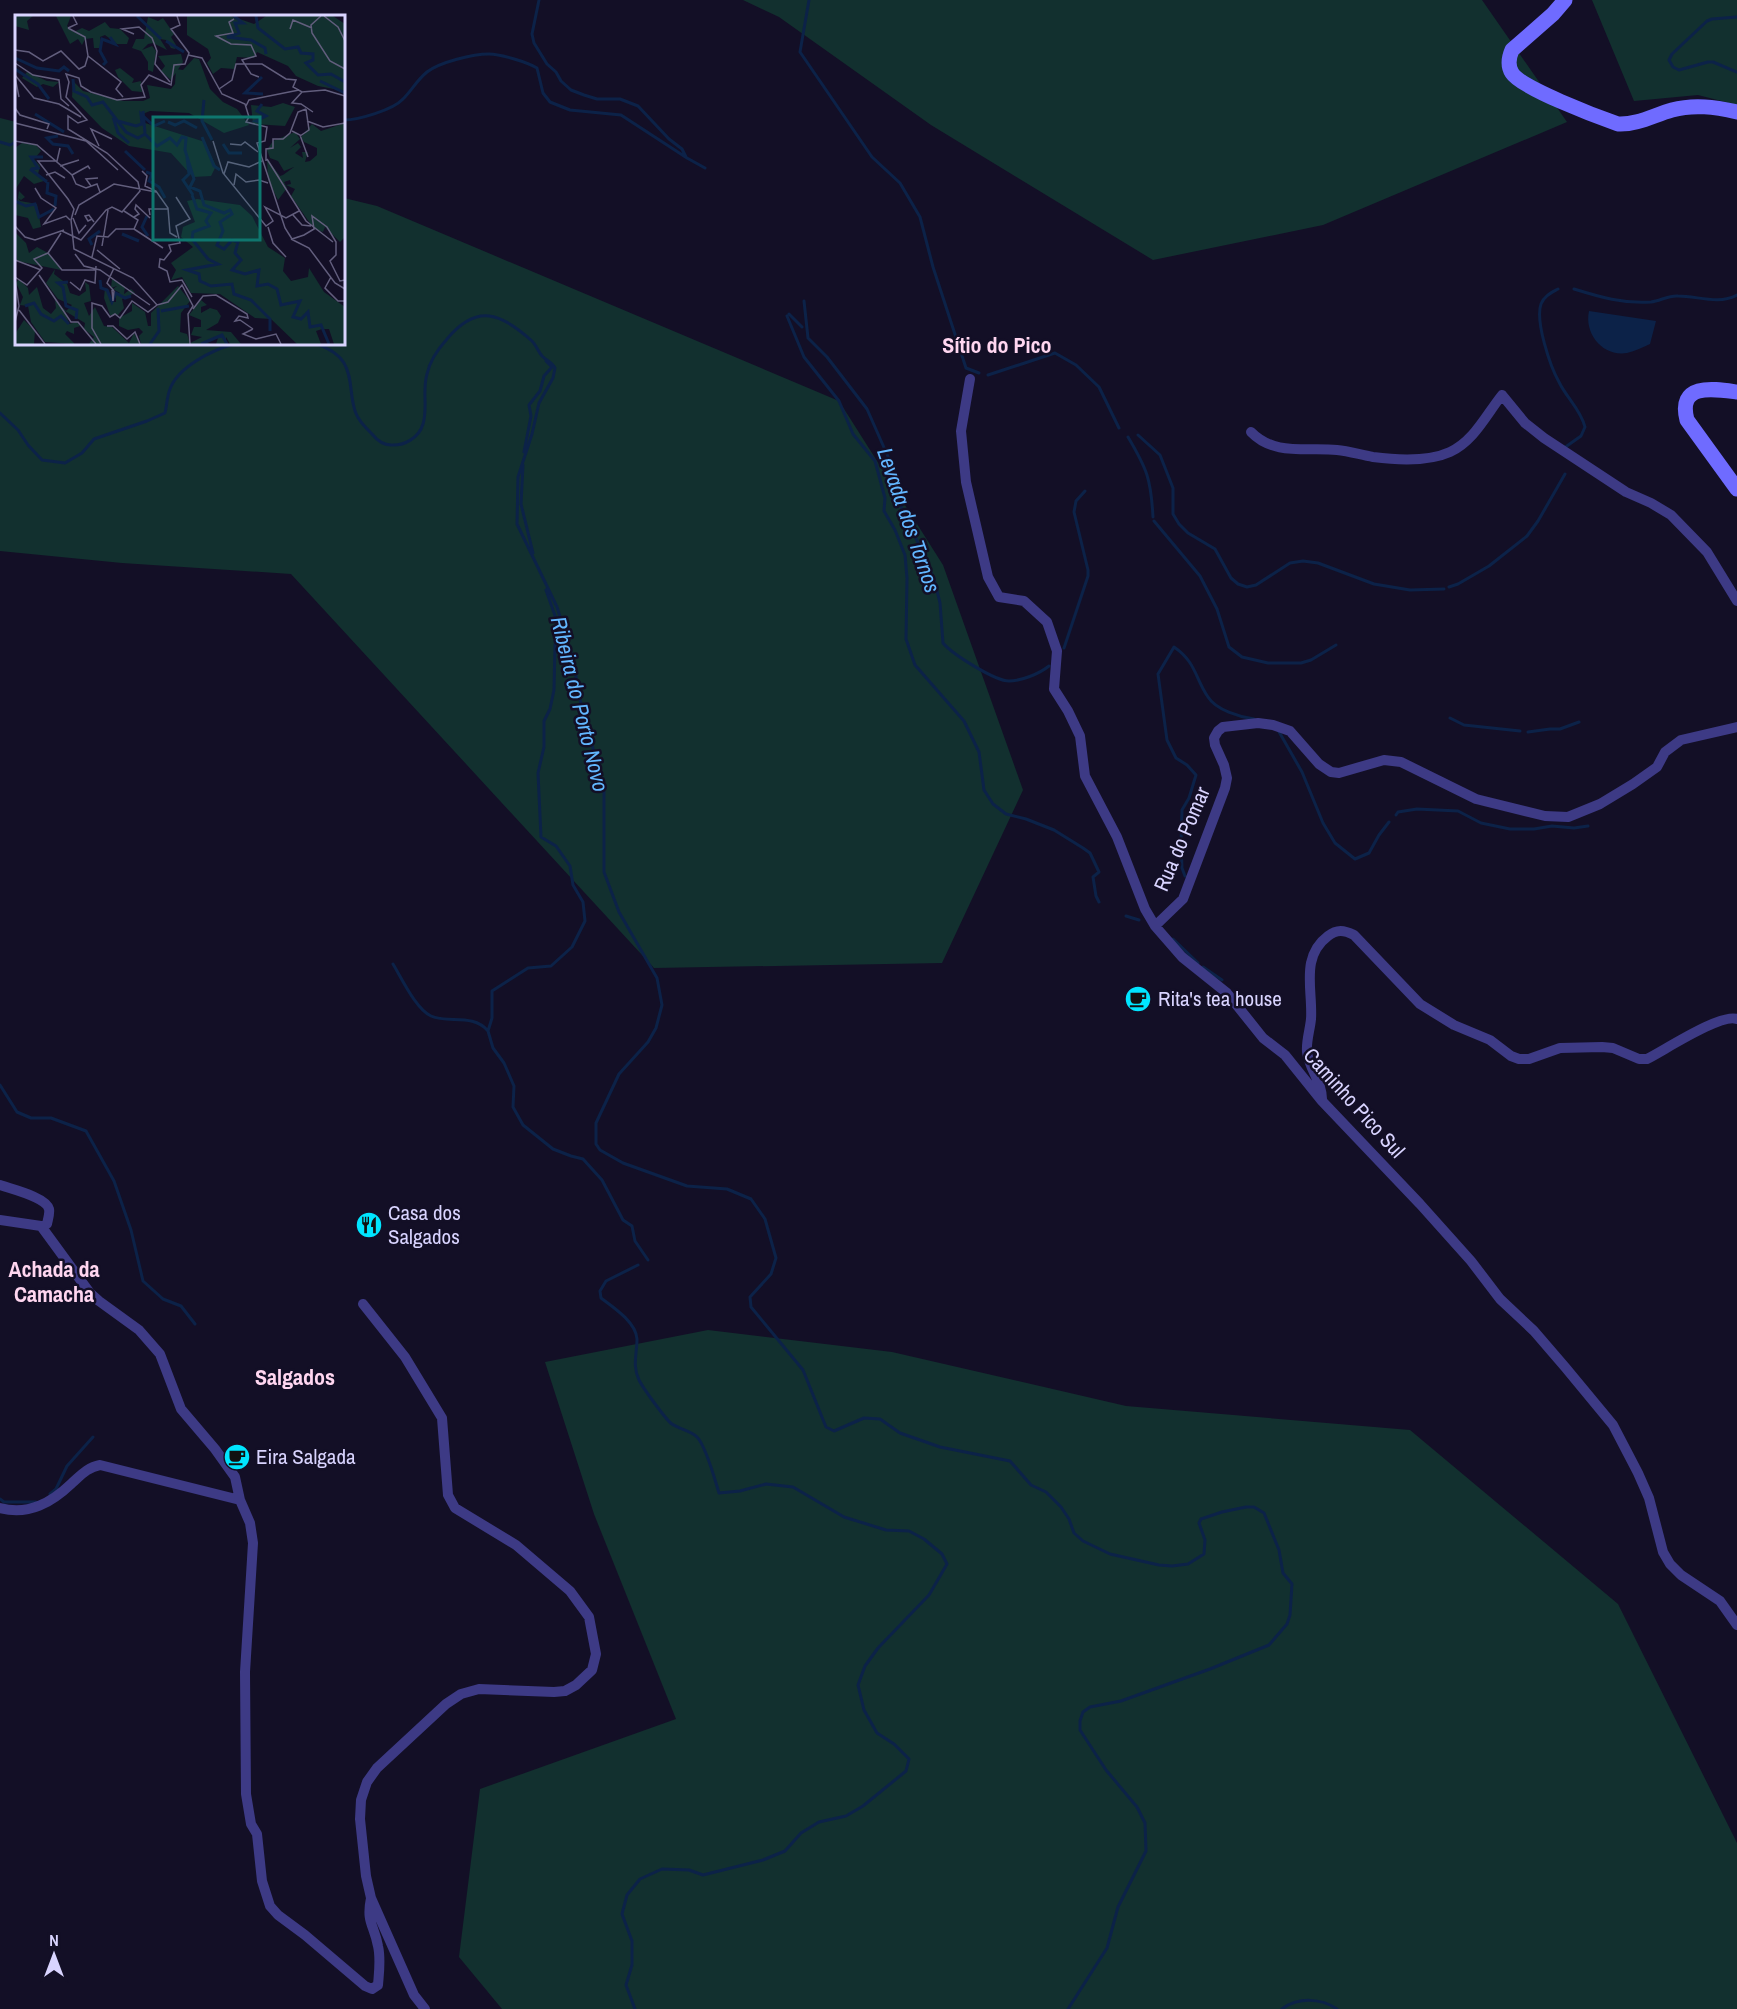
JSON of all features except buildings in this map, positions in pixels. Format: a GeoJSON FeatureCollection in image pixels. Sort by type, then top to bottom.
{"type":"FeatureCollection","features":[{"type":"Feature","properties":{"kind":"main road"},"geometry":{"type":"LineString","coordinates":[[1565,0],[1553,14],[1512,50],[1509,64],[1519,80],[1545,94],[1618,124],[1633,123],[1669,111],[1696,106],[1737,112]]}},
{"type":"Feature","properties":{"kind":"main road"},"geometry":{"type":"LineString","coordinates":[[1737,392],[1709,388],[1700,390],[1689,399],[1686,409],[1687,420],[1737,489]]}},
{"type":"Feature","properties":{"kind":"street","name":"Caminho Pico Sul"},"geometry":{"type":"LineString","coordinates":[[970,379],[961,443],[967,493],[981,540],[988,577],[999,597],[1024,601],[1047,622],[1057,651],[1054,689],[1080,736],[1085,776],[1108,819],[1145,909],[1155,926],[1182,957],[1227,993],[1254,1029],[1285,1055],[1322,1101],[1420,1204],[1471,1261],[1500,1299],[1565,1367],[1613,1425],[1649,1498],[1663,1552],[1670,1564],[1681,1575],[1720,1601],[1737,1625]]}},
{"type":"Feature","properties":{"kind":"street"},"geometry":{"type":"LineString","coordinates":[[1251,432],[1259,441],[1297,450],[1338,450],[1374,457],[1427,458],[1449,452],[1462,445],[1502,395],[1525,423],[1544,438],[1626,492],[1671,515],[1707,552],[1737,601]]}},
{"type":"Feature","properties":{"kind":"street","name":"Rua do Pomar"},"geometry":{"type":"LineString","coordinates":[[1155,926],[1183,899],[1225,788],[1227,778],[1214,738],[1223,727],[1258,723],[1290,730],[1319,764],[1331,772],[1339,773],[1384,760],[1401,762],[1476,799],[1545,816],[1568,817],[1600,804],[1633,784],[1657,767],[1665,752],[1681,740],[1737,727]]}},
{"type":"Feature","properties":{"kind":"street"},"geometry":{"type":"LineString","coordinates":[[1322,1101],[1320,1087],[1307,1053],[1311,1018],[1309,970],[1317,947],[1335,931],[1345,930],[1353,934],[1420,1004],[1454,1025],[1490,1040],[1511,1056],[1519,1059],[1529,1059],[1560,1048],[1602,1047],[1613,1048],[1639,1059],[1647,1059],[1717,1021],[1731,1016],[1737,1019]]}},
{"type":"Feature","properties":{"kind":"street"},"geometry":{"type":"LineString","coordinates":[[0,1185],[36,1198],[49,1209],[47,1224],[41,1226],[0,1220]]}},
{"type":"Feature","properties":{"kind":"street"},"geometry":{"type":"LineString","coordinates":[[41,1226],[90,1293],[139,1330],[160,1354],[181,1409],[235,1477],[240,1500],[250,1523],[253,1543],[245,1672],[246,1794],[251,1824],[257,1834],[262,1881],[270,1906],[365,1986],[372,1989],[378,1985],[380,1958],[369,1918],[371,1898]]}},
{"type":"Feature","properties":{"kind":"street"},"geometry":{"type":"LineString","coordinates":[[363,1304],[405,1358],[441,1418],[448,1495],[454,1508],[516,1545],[570,1591],[590,1617],[596,1654],[592,1670],[576,1685],[565,1691],[479,1689],[461,1694],[446,1704],[377,1767],[366,1782],[361,1800],[360,1819],[366,1876],[371,1898],[414,1995],[425,2009]]}},
{"type":"Feature","properties":{"kind":"street"},"geometry":{"type":"LineString","coordinates":[[0,1508],[13,1511],[34,1509],[57,1497],[86,1471],[99,1464],[240,1500]]}},
{"type":"Feature","properties":{"kind":"green space"},"geometry":{"type":"Polygon","coordinates":[[[743,0],[1482,0],[1567,122],[1323,225],[1153,260],[931,125],[779,17],[743,0]]]}},
{"type":"Feature","properties":{"kind":"green space"},"geometry":{"type":"Polygon","coordinates":[[[1592,0],[1737,0],[1737,105],[1698,95],[1634,101],[1592,0]]]}},
{"type":"Feature","properties":{"kind":"green space"},"geometry":{"type":"Polygon","coordinates":[[[0,118],[15,122],[15,345],[345,345],[345,198],[377,206],[839,401],[943,565],[1023,790],[942,963],[654,968],[291,574],[122,563],[0,551],[0,118]]]}},
{"type":"Feature","properties":{"kind":"green space"},"geometry":{"type":"Polygon","coordinates":[[[708,1330],[892,1352],[1126,1406],[1410,1430],[1618,1604],[1737,1843],[1737,2009],[502,2009],[459,1957],[480,1789],[676,1719],[594,1514],[545,1362],[708,1330]]]}},
{"type":"Feature","properties":{"kind":"water"},"geometry":{"type":"Polygon","coordinates":[[[1589,311],[1656,321],[1650,344],[1627,353],[1618,353],[1603,348],[1589,328],[1589,311]]]}},
{"type":"Feature","properties":{"kind":"waterway"},"geometry":{"type":"LineString","coordinates":[[539,0],[532,34],[534,43],[561,81],[571,90],[584,95],[597,99],[620,99],[638,106],[669,139],[682,149],[686,157]]}},
{"type":"Feature","properties":{"kind":"waterway"},"geometry":{"type":"LineString","coordinates":[[809,0],[800,52],[872,157],[900,183],[920,217],[933,267],[966,368],[979,373]]}},
{"type":"Feature","properties":{"kind":"waterway","name":"Levada dos Tornos"},"geometry":{"type":"LineString","coordinates":[[1737,17],[1707,21],[1672,54],[1669,60],[1673,67],[1679,70],[1713,62],[1737,72]]}},
{"type":"Feature","properties":{"kind":"waterway","name":"Levada dos Tornos"},"geometry":{"type":"LineString","coordinates":[[345,120],[392,107],[433,68],[466,57],[494,54],[537,68],[543,93],[550,102],[570,110],[621,115],[705,168]]}},
{"type":"Feature","properties":{"kind":"waterway","name":"Levada dos Tornos"},"geometry":{"type":"LineString","coordinates":[[0,142],[10,145],[15,142]]}},
{"type":"Feature","properties":{"kind":"waterway","name":"Levada dos Tornos"},"geometry":{"type":"LineString","coordinates":[[1558,289],[1542,301],[1540,312],[1542,332],[1555,375],[1585,427],[1581,436],[1564,448]]}},
{"type":"Feature","properties":{"kind":"waterway","name":"Levada dos Tornos"},"geometry":{"type":"LineString","coordinates":[[1574,289],[1631,302],[1654,301],[1675,296],[1715,300],[1737,295]]}},
{"type":"Feature","properties":{"kind":"waterway","name":"Levada dos Tornos"},"geometry":{"type":"LineString","coordinates":[[804,301],[808,338],[827,357],[867,409],[897,477],[903,517],[914,534],[934,579],[940,603],[943,643],[974,666],[1003,680],[1014,681],[1024,678],[1049,666]]}},
{"type":"Feature","properties":{"kind":"waterway"},"geometry":{"type":"LineString","coordinates":[[789,314],[802,327]]}},
{"type":"Feature","properties":{"kind":"waterway","name":"Ribeira do Porto Novo"},"geometry":{"type":"LineString","coordinates":[[320,345],[342,360],[348,373],[357,415],[376,438],[388,445],[406,442],[415,437],[421,429],[425,412],[425,386],[430,364],[447,339],[469,320],[479,316],[489,316],[510,324],[532,341],[542,356],[555,368],[553,378],[539,403],[518,477],[517,524],[557,607],[574,662],[578,692],[604,790],[604,872],[619,912],[657,978],[662,1005],[656,1028],[648,1042],[619,1074],[596,1123],[596,1144],[600,1150],[623,1163],[687,1186],[727,1189],[751,1199],[765,1219],[776,1258],[771,1274],[750,1297],[751,1307],[803,1370],[826,1427],[834,1431],[864,1418],[880,1419],[900,1433],[940,1447],[1010,1461],[1031,1485],[1046,1492],[1061,1507],[1074,1533],[1083,1541],[1110,1554],[1159,1565],[1188,1564],[1204,1554],[1205,1540],[1199,1523],[1201,1519],[1246,1507],[1254,1507],[1264,1513],[1279,1550],[1283,1573],[1292,1584],[1290,1615],[1287,1624],[1269,1645],[1210,1669],[1121,1701],[1090,1707],[1083,1712],[1080,1730],[1106,1770],[1137,1807],[1145,1823],[1146,1851],[1118,1907],[1107,1948],[1068,2009]]}},
{"type":"Feature","properties":{"kind":"waterway"},"geometry":{"type":"LineString","coordinates":[[787,316],[804,357],[839,401],[853,434],[875,461],[885,498],[884,511],[905,555],[906,639],[915,665],[964,721],[979,752],[984,790],[993,804],[1006,814],[1054,830],[1090,853],[1099,872],[1093,877],[1099,902]]}},
{"type":"Feature","properties":{"kind":"waterway","name":"Ribeira do Porto Novo"},"geometry":{"type":"LineString","coordinates":[[0,413],[18,430],[42,460],[65,463],[82,453],[94,439],[165,413],[170,389],[180,374],[197,360],[231,345]]}},
{"type":"Feature","properties":{"kind":"waterway"},"geometry":{"type":"LineString","coordinates":[[988,375],[1055,353],[1076,365],[1099,387],[1119,428]]}},
{"type":"Feature","properties":{"kind":"waterway"},"geometry":{"type":"LineString","coordinates":[[524,452],[531,416],[529,405],[540,391],[544,376],[552,367],[546,361]]}},
{"type":"Feature","properties":{"kind":"waterway","name":"Levada dos Tornos"},"geometry":{"type":"LineString","coordinates":[[1138,435],[1160,455],[1173,488],[1173,514],[1179,524],[1188,533],[1215,549],[1231,578],[1238,584],[1247,587],[1256,585],[1290,563],[1303,561],[1318,563],[1374,584],[1410,590],[1444,589]]}},
{"type":"Feature","properties":{"kind":"waterway"},"geometry":{"type":"LineString","coordinates":[[1128,437],[1147,475],[1153,517]]}},
{"type":"Feature","properties":{"kind":"waterway"},"geometry":{"type":"LineString","coordinates":[[523,465],[521,504],[533,553]]}},
{"type":"Feature","properties":{"kind":"waterway","name":"Levada dos Tornos"},"geometry":{"type":"LineString","coordinates":[[1449,587],[1489,566],[1527,536],[1565,474]]}},
{"type":"Feature","properties":{"kind":"waterway","name":"Levada dos Tornos"},"geometry":{"type":"LineString","coordinates":[[1064,648],[1088,576],[1074,512],[1076,501],[1085,491]]}},
{"type":"Feature","properties":{"kind":"waterway"},"geometry":{"type":"LineString","coordinates":[[1154,521],[1200,576],[1217,609],[1229,647],[1242,657],[1268,663],[1301,663],[1311,660],[1336,645]]}},
{"type":"Feature","properties":{"kind":"waterway"},"geometry":{"type":"LineString","coordinates":[[546,590],[559,627],[555,645],[554,690],[550,709],[544,721],[544,747],[538,773],[541,837],[556,846],[570,866],[573,885],[583,902],[585,921],[572,947],[551,966],[528,968],[492,991],[492,1018],[488,1031],[493,1048],[504,1063],[514,1086],[513,1107],[523,1125],[553,1149],[583,1159],[602,1180],[623,1220],[632,1226],[635,1241],[648,1260]]}},
{"type":"Feature","properties":{"kind":"waterway"},"geometry":{"type":"LineString","coordinates":[[1185,876],[1182,868],[1182,810],[1189,798],[1196,775],[1176,758],[1167,740],[1158,674],[1174,647],[1187,658],[1212,702],[1229,712],[1254,719]]}},
{"type":"Feature","properties":{"kind":"waterway"},"geometry":{"type":"LineString","coordinates":[[1450,718],[1464,725],[1520,731]]}},
{"type":"Feature","properties":{"kind":"waterway"},"geometry":{"type":"LineString","coordinates":[[1528,732],[1560,729],[1579,722]]}},
{"type":"Feature","properties":{"kind":"waterway"},"geometry":{"type":"LineString","coordinates":[[1278,730],[1302,772],[1323,823],[1335,843],[1355,859],[1369,853],[1389,822]]}},
{"type":"Feature","properties":{"kind":"waterway"},"geometry":{"type":"LineString","coordinates":[[1396,815],[1398,812],[1417,809],[1458,811],[1481,823],[1510,829],[1588,826]]}},
{"type":"Feature","properties":{"kind":"waterway"},"geometry":{"type":"LineString","coordinates":[[1126,916],[1139,920]]}},
{"type":"Feature","properties":{"kind":"waterway"},"geometry":{"type":"LineString","coordinates":[[1173,939],[1198,963]]}},
{"type":"Feature","properties":{"kind":"waterway"},"geometry":{"type":"LineString","coordinates":[[393,964],[410,993],[425,1012],[438,1018],[475,1022],[488,1031]]}},
{"type":"Feature","properties":{"kind":"waterway"},"geometry":{"type":"LineString","coordinates":[[1203,967],[1222,980]]}},
{"type":"Feature","properties":{"kind":"waterway","name":"Levada dos Tornos"},"geometry":{"type":"LineString","coordinates":[[0,1085],[17,1112],[31,1118],[51,1118],[86,1131],[114,1181],[131,1230],[143,1281],[163,1299],[181,1306],[195,1324]]}},
{"type":"Feature","properties":{"kind":"waterway"},"geometry":{"type":"LineString","coordinates":[[635,2009],[626,1985],[632,1965],[632,1941],[622,1914],[627,1895],[640,1879],[662,1869],[689,1870],[703,1875],[763,1860],[785,1851],[801,1833],[819,1822],[846,1816],[863,1806],[906,1771],[909,1759],[894,1744],[877,1733],[864,1710],[858,1685],[865,1666],[878,1648],[929,1595],[947,1564],[942,1554],[924,1539],[909,1531],[886,1530],[844,1517],[793,1487],[766,1484],[740,1491],[719,1493],[700,1441],[669,1421],[639,1380],[635,1364],[637,1339],[633,1327],[623,1315],[601,1298],[600,1291],[606,1281],[638,1265]]}},
{"type":"Feature","properties":{"kind":"waterway","name":"Levada dos Tornos"},"geometry":{"type":"LineString","coordinates":[[50,1494],[56,1489],[67,1466],[93,1437]]}},
{"type":"Feature","properties":{"kind":"waterway","name":"Levada dos Tornos"},"geometry":{"type":"LineString","coordinates":[[0,1499],[4,1502],[36,1502]]}},
{"type":"Feature","properties":{"kind":"waterway","name":"Ribeira do Porto Novo"},"geometry":{"type":"LineString","coordinates":[[1282,2009],[1295,2002],[1309,2000],[1331,2005],[1337,2009]]}},
{"type":"Feature","properties":{"kind":"place","name":"Rita's tea house"},"geometry":{"type":"Point","coordinates":[1138,999]}},
{"type":"Feature","properties":{"kind":"place","name":"Casa dos Salgados"},"geometry":{"type":"Point","coordinates":[369,1225]}},
{"type":"Feature","properties":{"kind":"place","name":"Eira Salgada"},"geometry":{"type":"Point","coordinates":[237,1457]}},
{"type":"Feature","properties":{"kind":"district","name":"Sítio do Pico"},"geometry":{"type":"Point","coordinates":[997,345]}},
{"type":"Feature","properties":{"kind":"district","name":"Achada da Camacha"},"geometry":{"type":"Point","coordinates":[54,1282]}},
{"type":"Feature","properties":{"kind":"district","name":"Salgados"},"geometry":{"type":"Point","coordinates":[295,1377]}}]}
